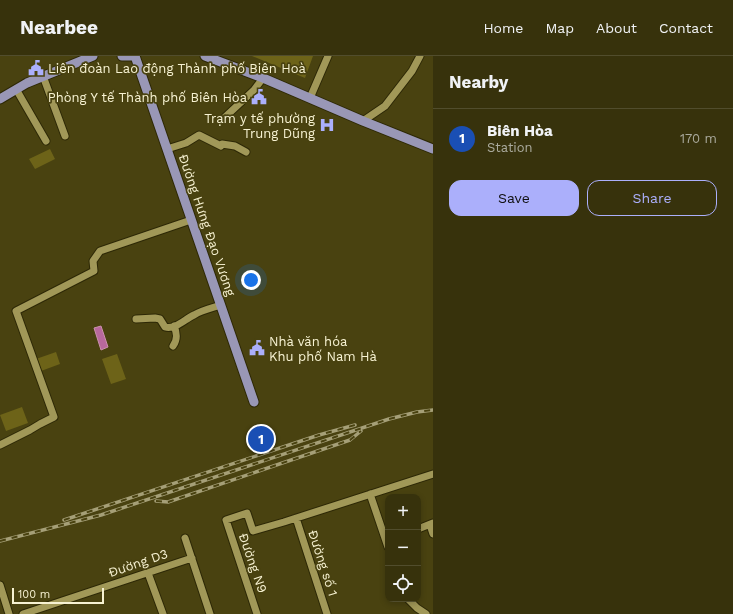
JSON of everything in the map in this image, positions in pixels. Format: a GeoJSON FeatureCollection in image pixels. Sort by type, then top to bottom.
{"type":"FeatureCollection","features":[{"type":"Feature","properties":{"kind":"main road"},"geometry":{"type":"LineString","coordinates":[[0,98],[43,76],[93,56]]}},
{"type":"Feature","properties":{"kind":"main road"},"geometry":{"type":"LineString","coordinates":[[122,56],[134,56]]}},
{"type":"Feature","properties":{"kind":"main road","name":"Đường Hưng Đạo Vương"},"geometry":{"type":"LineString","coordinates":[[134,56],[254,402]]}},
{"type":"Feature","properties":{"kind":"main road"},"geometry":{"type":"LineString","coordinates":[[205,56],[263,78],[433,149]]}},
{"type":"Feature","properties":{"kind":"street"},"geometry":{"type":"LineString","coordinates":[[310,98],[328,56]]}},
{"type":"Feature","properties":{"kind":"street"},"geometry":{"type":"LineString","coordinates":[[363,121],[385,106],[412,72],[420,56]]}},
{"type":"Feature","properties":{"kind":"street"},"geometry":{"type":"LineString","coordinates":[[43,76],[64,136]]}},
{"type":"Feature","properties":{"kind":"street"},"geometry":{"type":"LineString","coordinates":[[224,118],[254,90],[263,78]]}},
{"type":"Feature","properties":{"kind":"street"},"geometry":{"type":"LineString","coordinates":[[16,89],[46,141]]}},
{"type":"Feature","properties":{"kind":"street"},"geometry":{"type":"LineString","coordinates":[[167,149],[186,143],[199,135],[221,146],[222,144],[236,146],[246,152]]}},
{"type":"Feature","properties":{"kind":"street"},"geometry":{"type":"LineString","coordinates":[[0,445],[54,417],[16,311],[94,272],[93,261],[100,251],[192,220]]}},
{"type":"Feature","properties":{"kind":"street"},"geometry":{"type":"LineString","coordinates":[[136,319],[160,319],[167,328],[187,320],[194,315],[221,305]]}},
{"type":"Feature","properties":{"kind":"street"},"geometry":{"type":"LineString","coordinates":[[173,346],[177,335],[174,326]]}},
{"type":"Feature","properties":{"kind":"street"},"geometry":{"type":"LineString","coordinates":[[296,518],[433,474]]}},
{"type":"Feature","properties":{"kind":"street"},"geometry":{"type":"LineString","coordinates":[[370,494],[385,534]]}},
{"type":"Feature","properties":{"kind":"street","name":"Đường N9"},"geometry":{"type":"LineString","coordinates":[[257,614],[226,520],[247,513],[253,531],[296,518]]}},
{"type":"Feature","properties":{"kind":"street","name":"Đường số 1"},"geometry":{"type":"LineString","coordinates":[[296,518],[327,614]]}},
{"type":"Feature","properties":{"kind":"street"},"geometry":{"type":"LineString","coordinates":[[421,527],[432,524],[433,534]]}},
{"type":"Feature","properties":{"kind":"street"},"geometry":{"type":"LineString","coordinates":[[185,538],[210,614]]}},
{"type":"Feature","properties":{"kind":"street","name":"Đường D3"},"geometry":{"type":"LineString","coordinates":[[23,614],[192,558]]}},
{"type":"Feature","properties":{"kind":"street"},"geometry":{"type":"LineString","coordinates":[[148,573],[163,614]]}},
{"type":"Feature","properties":{"kind":"street"},"geometry":{"type":"LineString","coordinates":[[0,585],[9,614]]}},
{"type":"Feature","properties":{"kind":"street"},"geometry":{"type":"LineString","coordinates":[[411,602],[426,614]]}},
{"type":"Feature","properties":{"kind":"shaded area"},"geometry":{"type":"Polygon","coordinates":[[[252,56],[313,56],[305,78],[252,56]]]}},
{"type":"Feature","properties":{"kind":"shaded area"},"geometry":{"type":"Polygon","coordinates":[[[50,149],[55,159],[35,169],[29,159],[50,149]]]}},
{"type":"Feature","properties":{"kind":"shaded area"},"geometry":{"type":"Polygon","coordinates":[[[101,326],[108,347],[101,350],[94,328],[101,326]]]}},
{"type":"Feature","properties":{"kind":"shaded area"},"geometry":{"type":"Polygon","coordinates":[[[56,352],[60,364],[41,371],[36,359],[56,352]]]}},
{"type":"Feature","properties":{"kind":"shaded area"},"geometry":{"type":"Polygon","coordinates":[[[117,354],[126,379],[111,384],[102,359],[117,354]]]}},
{"type":"Feature","properties":{"kind":"shaded area"},"geometry":{"type":"Polygon","coordinates":[[[22,407],[28,423],[6,431],[0,415],[22,407]]]}},
{"type":"Feature","properties":{"kind":"railway"},"geometry":{"type":"LineString","coordinates":[[0,541],[101,515],[389,419],[417,412],[433,410]]}},
{"type":"Feature","properties":{"kind":"railway"},"geometry":{"type":"LineString","coordinates":[[64,520],[319,435],[355,425]]}},
{"type":"Feature","properties":{"kind":"railway"},"geometry":{"type":"LineString","coordinates":[[156,501],[168,502],[350,440],[361,431]]}},
{"type":"Feature","properties":{"kind":"place","name":"Liên đoàn Lao động Thành phố Biên Hoà"},"geometry":{"type":"Point","coordinates":[36,68]}},
{"type":"Feature","properties":{"kind":"place","name":"Phòng Y tế Thành phố Biên Hòa"},"geometry":{"type":"Point","coordinates":[259,97]}},
{"type":"Feature","properties":{"kind":"place","name":"Trạm y tế phường Trung Dũng"},"geometry":{"type":"Point","coordinates":[327,125]}},
{"type":"Feature","properties":{"kind":"place","name":"Nhà văn hóa Khu phố Nam Hà"},"geometry":{"type":"Point","coordinates":[257,348]}},
{"type":"Feature","properties":{"kind":"place","name":"Biên Hòa"},"geometry":{"type":"Point","coordinates":[261,439]}}]}
